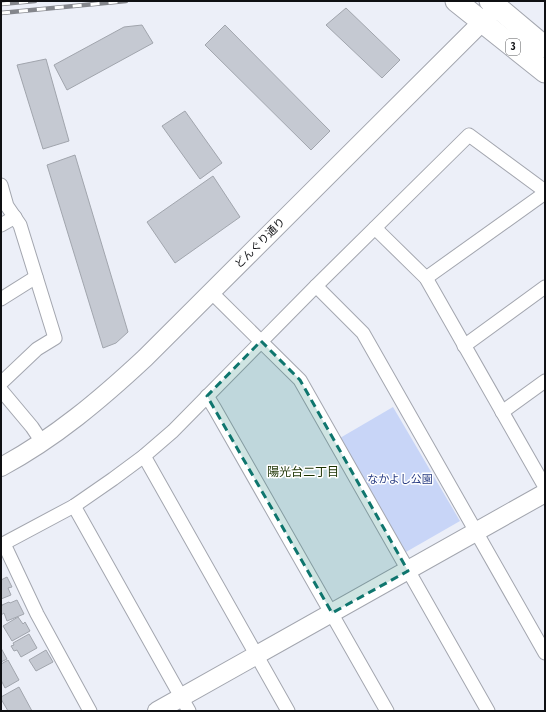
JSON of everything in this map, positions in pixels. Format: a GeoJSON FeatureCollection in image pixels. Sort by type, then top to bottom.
{"type":"FeatureCollection","features":[{"type":"Feature","properties":{"kind":"main road","name":"3"},"geometry":{"type":"LineString","coordinates":[[456,1],[545,72]]}},
{"type":"Feature","properties":{"kind":"main road","name":"3"},"geometry":{"type":"LineString","coordinates":[[496,3],[545,47]]}},
{"type":"Feature","properties":{"kind":"street","name":"どんぐり通り"},"geometry":{"type":"LineString","coordinates":[[1,467],[42,442],[78,416],[110,390],[145,358],[482,22],[496,3]]}},
{"type":"Feature","properties":{"kind":"street"},"geometry":{"type":"LineString","coordinates":[[90,711],[37,614],[3,545],[74,506],[114,479],[173,431],[316,286],[469,135],[545,192],[426,278]]}},
{"type":"Feature","properties":{"kind":"street"},"geometry":{"type":"LineString","coordinates":[[1,185],[7,206],[20,225],[55,338],[37,349],[1,383]]}},
{"type":"Feature","properties":{"kind":"street"},"geometry":{"type":"LineString","coordinates":[[1,225],[14,217]]}},
{"type":"Feature","properties":{"kind":"street"},"geometry":{"type":"LineString","coordinates":[[375,228],[426,278],[545,487]]}},
{"type":"Feature","properties":{"kind":"street"},"geometry":{"type":"LineString","coordinates":[[1,299],[36,278]]}},
{"type":"Feature","properties":{"kind":"street"},"geometry":{"type":"LineString","coordinates":[[316,286],[363,333],[545,653]]}},
{"type":"Feature","properties":{"kind":"street"},"geometry":{"type":"LineString","coordinates":[[464,346],[545,287]]}},
{"type":"Feature","properties":{"kind":"street"},"geometry":{"type":"LineString","coordinates":[[211,292],[300,380],[488,711]]}},
{"type":"Feature","properties":{"kind":"street"},"geometry":{"type":"LineString","coordinates":[[502,412],[545,382]]}},
{"type":"Feature","properties":{"kind":"street"},"geometry":{"type":"LineString","coordinates":[[1,390],[32,427],[42,442]]}},
{"type":"Feature","properties":{"kind":"street"},"geometry":{"type":"LineString","coordinates":[[207,396],[387,711]]}},
{"type":"Feature","properties":{"kind":"street"},"geometry":{"type":"LineString","coordinates":[[144,456],[288,711]]}},
{"type":"Feature","properties":{"kind":"street"},"geometry":{"type":"LineString","coordinates":[[158,711],[185,704],[256,656],[545,493]]}},
{"type":"Feature","properties":{"kind":"street"},"geometry":{"type":"LineString","coordinates":[[74,506],[185,704]]}},
{"type":"Feature","properties":{"kind":"highlighted area"},"geometry":{"type":"Polygon","coordinates":[[[261,341],[300,380],[408,571],[332,613],[207,396],[261,341]]]}},
{"type":"Feature","properties":{"kind":"green space","name":"なかよし公園"},"geometry":{"type":"Polygon","coordinates":[[[393,407],[460,521],[406,552],[340,438],[393,407]]]}},
{"type":"Feature","properties":{"kind":"building"},"geometry":{"type":"Polygon","coordinates":[[[346,8],[400,60],[382,78],[326,25],[346,8]]]}},
{"type":"Feature","properties":{"kind":"building"},"geometry":{"type":"Polygon","coordinates":[[[142,25],[153,43],[67,90],[54,65],[124,27],[142,25]]]}},
{"type":"Feature","properties":{"kind":"building"},"geometry":{"type":"Polygon","coordinates":[[[225,25],[330,131],[311,150],[205,45],[225,25]]]}},
{"type":"Feature","properties":{"kind":"building"},"geometry":{"type":"Polygon","coordinates":[[[46,59],[69,141],[43,149],[17,65],[46,59]]]}},
{"type":"Feature","properties":{"kind":"building"},"geometry":{"type":"Polygon","coordinates":[[[185,111],[222,163],[200,179],[162,126],[185,111]]]}},
{"type":"Feature","properties":{"kind":"building"},"geometry":{"type":"Polygon","coordinates":[[[75,155],[128,332],[116,343],[103,348],[47,165],[75,155]]]}},
{"type":"Feature","properties":{"kind":"building"},"geometry":{"type":"Polygon","coordinates":[[[213,176],[240,217],[175,263],[147,222],[213,176]]]}},
{"type":"Feature","properties":{"kind":"building"},"geometry":{"type":"Polygon","coordinates":[[[7,577],[12,587],[8,588],[11,595],[1,599],[1,580],[7,577]]]}},
{"type":"Feature","properties":{"kind":"building"},"geometry":{"type":"Polygon","coordinates":[[[17,600],[24,614],[7,621],[4,613],[1,615],[1,606],[17,600]]]}},
{"type":"Feature","properties":{"kind":"building"},"geometry":{"type":"Polygon","coordinates":[[[18,617],[23,624],[25,622],[30,631],[12,641],[3,626],[18,617]]]}},
{"type":"Feature","properties":{"kind":"building"},"geometry":{"type":"Polygon","coordinates":[[[29,634],[37,648],[21,657],[17,650],[14,651],[11,646],[14,645],[13,643],[29,634]]]}},
{"type":"Feature","properties":{"kind":"building"},"geometry":{"type":"Polygon","coordinates":[[[1,648],[7,659],[1,662],[1,648]]]}},
{"type":"Feature","properties":{"kind":"building"},"geometry":{"type":"Polygon","coordinates":[[[46,650],[53,662],[36,671],[29,660],[46,650]]]}},
{"type":"Feature","properties":{"kind":"building"},"geometry":{"type":"Polygon","coordinates":[[[8,660],[19,680],[5,688],[1,680],[1,664],[8,660]]]}},
{"type":"Feature","properties":{"kind":"building"},"geometry":{"type":"Polygon","coordinates":[[[19,687],[32,711],[8,711],[1,699],[1,697],[19,687]]]}},
{"type":"Feature","properties":{"kind":"railway"},"geometry":{"type":"LineString","coordinates":[[1,4],[35,1]]}},
{"type":"Feature","properties":{"kind":"railway"},"geometry":{"type":"LineString","coordinates":[[1,13],[126,1]]}},
{"type":"Feature","properties":{"kind":"district","name":"陽光台二丁目"},"geometry":{"type":"Point","coordinates":[303,472]}}]}
